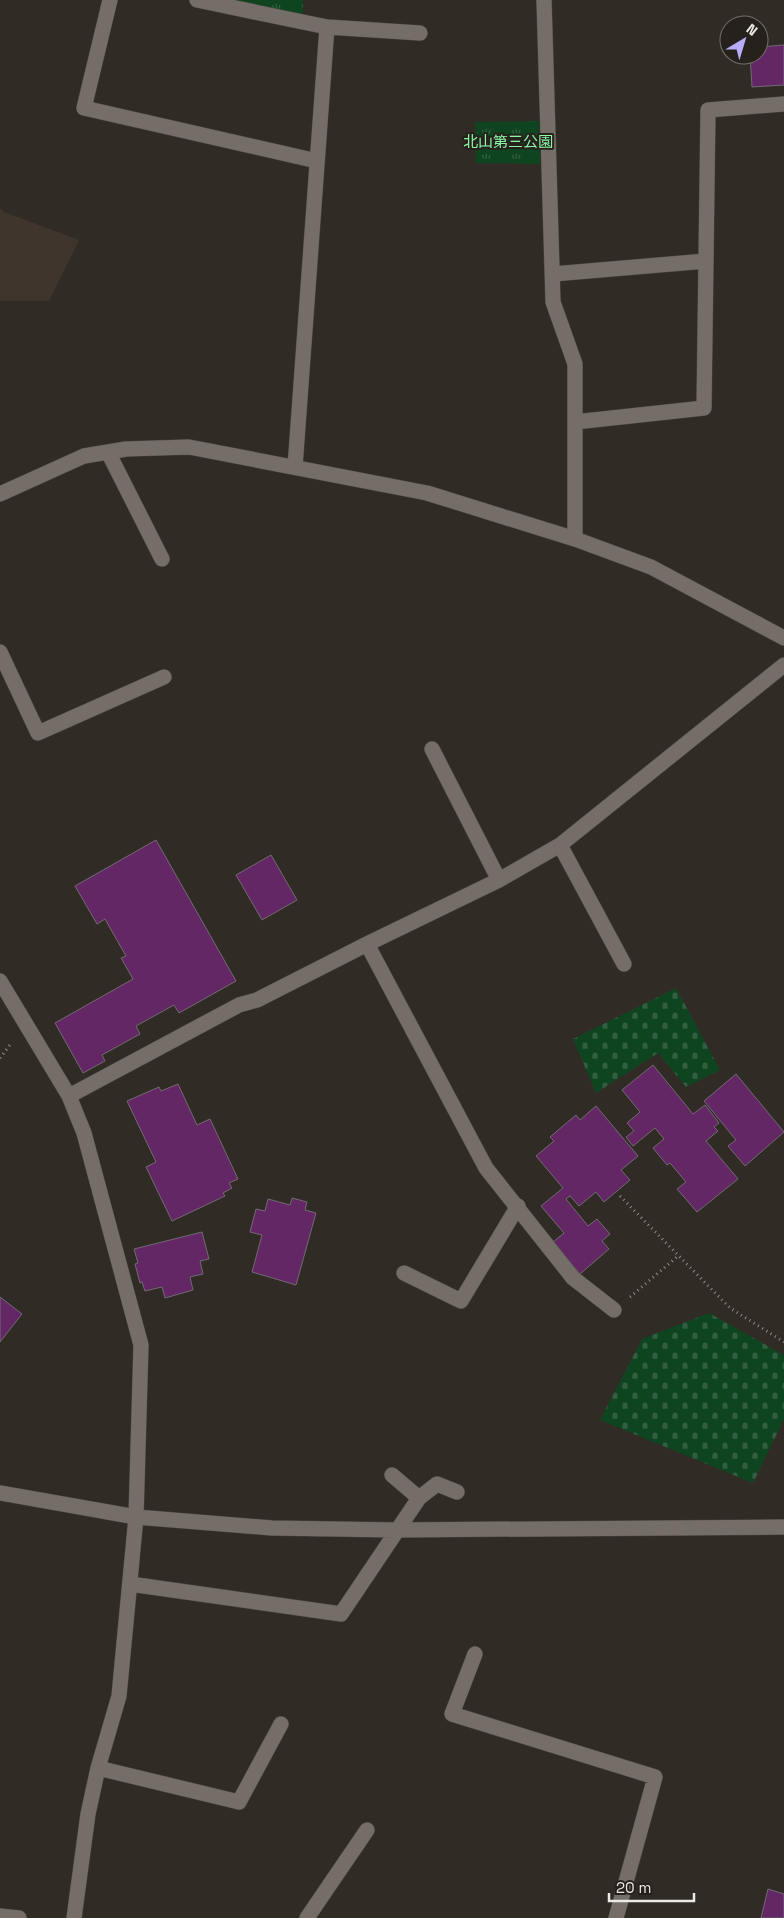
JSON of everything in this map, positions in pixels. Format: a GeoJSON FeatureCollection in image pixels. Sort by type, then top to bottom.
{"type":"FeatureCollection","features":[{"type":"Feature","properties":{"kind":"street"},"geometry":{"type":"LineString","coordinates":[[110,0],[84,108],[317,161]]}},
{"type":"Feature","properties":{"kind":"street"},"geometry":{"type":"LineString","coordinates":[[197,0],[327,27],[420,33]]}},
{"type":"Feature","properties":{"kind":"street"},"geometry":{"type":"LineString","coordinates":[[544,0],[553,302],[575,364],[575,539]]}},
{"type":"Feature","properties":{"kind":"street"},"geometry":{"type":"LineString","coordinates":[[295,467],[327,27]]}},
{"type":"Feature","properties":{"kind":"street"},"geometry":{"type":"LineString","coordinates":[[575,422],[704,408],[708,110],[784,104]]}},
{"type":"Feature","properties":{"kind":"street"},"geometry":{"type":"LineString","coordinates":[[553,274],[706,260]]}},
{"type":"Feature","properties":{"kind":"street"},"geometry":{"type":"LineString","coordinates":[[0,494],[84,456],[126,449],[190,447],[427,494],[575,539],[650,567],[784,638]]}},
{"type":"Feature","properties":{"kind":"street"},"geometry":{"type":"LineString","coordinates":[[108,452],[162,559]]}},
{"type":"Feature","properties":{"kind":"street"},"geometry":{"type":"LineString","coordinates":[[0,652],[38,733],[164,677]]}},
{"type":"Feature","properties":{"kind":"street"},"geometry":{"type":"LineString","coordinates":[[69,1096],[239,1005],[257,1000],[499,880],[560,845],[784,665]]}},
{"type":"Feature","properties":{"kind":"street"},"geometry":{"type":"LineString","coordinates":[[432,750],[499,880]]}},
{"type":"Feature","properties":{"kind":"street"},"geometry":{"type":"LineString","coordinates":[[560,845],[624,964]]}},
{"type":"Feature","properties":{"kind":"street"},"geometry":{"type":"LineString","coordinates":[[367,944],[486,1168],[518,1206],[573,1278],[614,1310]]}},
{"type":"Feature","properties":{"kind":"street"},"geometry":{"type":"LineString","coordinates":[[0,981],[69,1096],[84,1133],[141,1345],[136,1517],[119,1696],[98,1768],[88,1814],[74,1918]]}},
{"type":"Feature","properties":{"kind":"street"},"geometry":{"type":"LineString","coordinates":[[404,1273],[461,1301],[518,1206]]}},
{"type":"Feature","properties":{"kind":"street"},"geometry":{"type":"LineString","coordinates":[[392,1475],[419,1498]]}},
{"type":"Feature","properties":{"kind":"street"},"geometry":{"type":"LineString","coordinates":[[130,1584],[341,1614],[419,1498],[437,1484],[457,1492]]}},
{"type":"Feature","properties":{"kind":"street"},"geometry":{"type":"LineString","coordinates":[[0,1493],[136,1517],[272,1528],[397,1530],[784,1526]]}},
{"type":"Feature","properties":{"kind":"street"},"geometry":{"type":"LineString","coordinates":[[475,1654],[452,1714],[655,1777],[616,1918]]}},
{"type":"Feature","properties":{"kind":"street"},"geometry":{"type":"LineString","coordinates":[[98,1768],[239,1802],[281,1724]]}},
{"type":"Feature","properties":{"kind":"street"},"geometry":{"type":"LineString","coordinates":[[307,1918],[367,1830]]}},
{"type":"Feature","properties":{"kind":"street"},"geometry":{"type":"LineString","coordinates":[[0,1916],[19,1918]]}},
{"type":"Feature","properties":{"kind":"path"},"geometry":{"type":"LineString","coordinates":[[620,1196],[730,1308],[784,1342]]}},
{"type":"Feature","properties":{"kind":"path"},"geometry":{"type":"LineString","coordinates":[[614,1310],[678,1256]]}},
{"type":"Feature","properties":{"kind":"shaded area"},"geometry":{"type":"Polygon","coordinates":[[[0,208],[4,212],[79,240],[49,301],[0,301],[0,208]]]}},
{"type":"Feature","properties":{"kind":"green space"},"geometry":{"type":"Polygon","coordinates":[[[230,0],[303,0],[303,17],[230,0]]]}},
{"type":"Feature","properties":{"kind":"green space","name":"北山第三公園"},"geometry":{"type":"Polygon","coordinates":[[[539,121],[540,164],[476,163],[475,122],[539,121]]]}},
{"type":"Feature","properties":{"kind":"green space"},"geometry":{"type":"Polygon","coordinates":[[[676,988],[720,1070],[686,1087],[658,1053],[596,1093],[573,1039],[676,988]]]}},
{"type":"Feature","properties":{"kind":"green space"},"geometry":{"type":"Polygon","coordinates":[[[709,1313],[784,1355],[784,1419],[753,1483],[600,1420],[642,1339],[709,1313]]]}},
{"type":"Feature","properties":{"kind":"building"},"geometry":{"type":"Polygon","coordinates":[[[784,45],[784,85],[752,87],[751,65],[769,65],[769,46],[784,45]]]}},
{"type":"Feature","properties":{"kind":"building"},"geometry":{"type":"Polygon","coordinates":[[[156,840],[236,981],[179,1013],[174,1005],[136,1026],[140,1034],[102,1055],[105,1061],[83,1073],[55,1023],[133,979],[121,958],[126,956],[105,919],[97,924],[75,886],[156,840]]]}},
{"type":"Feature","properties":{"kind":"building"},"geometry":{"type":"Polygon","coordinates":[[[271,855],[297,900],[262,920],[236,875],[271,855]]]}},
{"type":"Feature","properties":{"kind":"building"},"geometry":{"type":"Polygon","coordinates":[[[653,1065],[693,1114],[705,1105],[719,1123],[714,1127],[718,1131],[706,1141],[738,1179],[697,1212],[677,1189],[686,1182],[670,1163],[667,1165],[653,1148],[664,1139],[655,1128],[633,1146],[626,1137],[634,1131],[627,1123],[640,1112],[622,1090],[653,1065]]]}},
{"type":"Feature","properties":{"kind":"building"},"geometry":{"type":"Polygon","coordinates":[[[736,1074],[784,1132],[745,1166],[728,1146],[736,1140],[704,1101],[736,1074]]]}},
{"type":"Feature","properties":{"kind":"building"},"geometry":{"type":"Polygon","coordinates":[[[178,1084],[197,1125],[210,1119],[238,1179],[229,1183],[232,1188],[223,1193],[225,1196],[172,1221],[146,1167],[156,1162],[127,1101],[159,1087],[161,1091],[178,1084]]]}},
{"type":"Feature","properties":{"kind":"building"},"geometry":{"type":"Polygon","coordinates":[[[596,1106],[638,1156],[621,1170],[630,1180],[604,1202],[596,1192],[579,1206],[570,1196],[566,1199],[588,1226],[597,1219],[610,1234],[602,1241],[609,1249],[580,1274],[553,1242],[564,1233],[541,1206],[563,1188],[536,1156],[554,1141],[550,1137],[576,1115],[580,1120],[596,1106]]]}},
{"type":"Feature","properties":{"kind":"building"},"geometry":{"type":"Polygon","coordinates":[[[292,1198],[307,1202],[305,1210],[316,1213],[296,1285],[252,1272],[262,1235],[250,1232],[256,1209],[265,1211],[268,1199],[290,1205],[292,1198]]]}},
{"type":"Feature","properties":{"kind":"building"},"geometry":{"type":"Polygon","coordinates":[[[202,1232],[209,1259],[200,1261],[203,1274],[190,1277],[193,1290],[165,1298],[162,1287],[145,1291],[142,1282],[140,1283],[135,1264],[138,1263],[134,1249],[202,1232]]]}},
{"type":"Feature","properties":{"kind":"building"},"geometry":{"type":"Polygon","coordinates":[[[0,1297],[22,1314],[0,1342],[0,1297]]]}},
{"type":"Feature","properties":{"kind":"building"},"geometry":{"type":"Polygon","coordinates":[[[768,1889],[784,1894],[784,1918],[761,1918],[768,1889]]]}}]}
